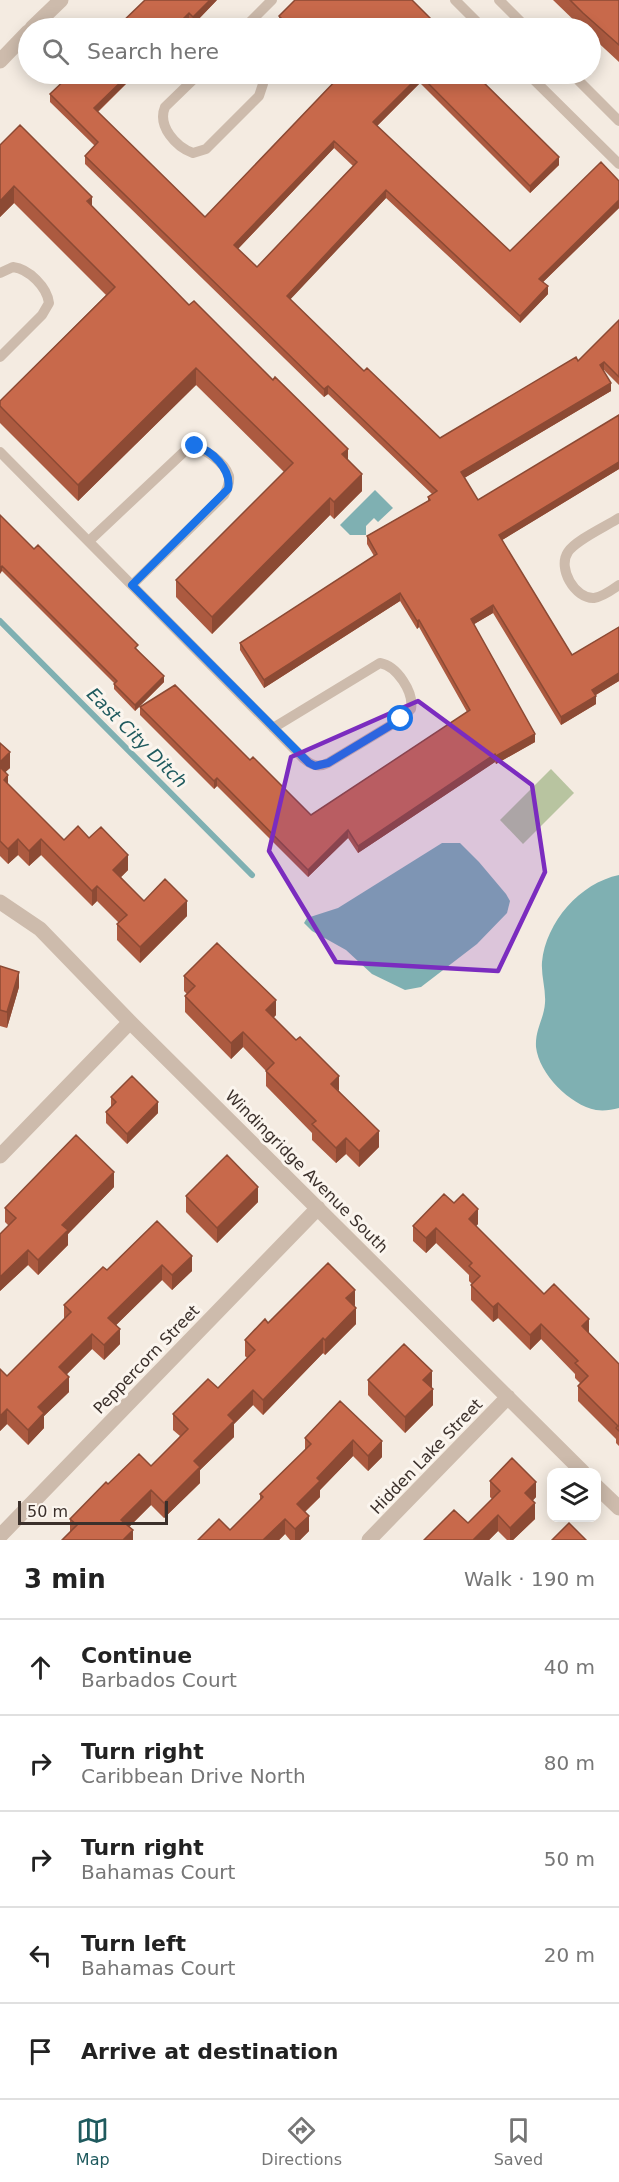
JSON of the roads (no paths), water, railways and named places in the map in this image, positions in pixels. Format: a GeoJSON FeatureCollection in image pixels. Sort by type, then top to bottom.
{"type":"FeatureCollection","features":[{"type":"Feature","properties":{"kind":"street"},"geometry":{"type":"LineString","coordinates":[[42,18],[61,0]]}},
{"type":"Feature","properties":{"kind":"street"},"geometry":{"type":"LineString","coordinates":[[0,61],[18,42]]}},
{"type":"Feature","properties":{"kind":"street","name":"Windingridge Avenue South"},"geometry":{"type":"LineString","coordinates":[[0,902],[40,928],[130,1022],[578,1468]]}},
{"type":"Feature","properties":{"kind":"street"},"geometry":{"type":"LineString","coordinates":[[0,1156],[130,1022]]}},
{"type":"Feature","properties":{"kind":"street","name":"Peppercorn Street"},"geometry":{"type":"LineString","coordinates":[[0,1536],[318,1208]]}},
{"type":"Feature","properties":{"kind":"street","name":"Hidden Lake Street"},"geometry":{"type":"LineString","coordinates":[[369,1540],[508,1397]]}},
{"type":"Feature","properties":{"kind":"street"},"geometry":{"type":"LineString","coordinates":[[601,1490],[619,1508]]}},
{"type":"Feature","properties":{"kind":"lane"},"geometry":{"type":"LineString","coordinates":[[254,18],[272,0]]}},
{"type":"Feature","properties":{"kind":"lane"},"geometry":{"type":"LineString","coordinates":[[455,0],[473,18]]}},
{"type":"Feature","properties":{"kind":"lane"},"geometry":{"type":"LineString","coordinates":[[499,0],[517,18]]}},
{"type":"Feature","properties":{"kind":"lane"},"geometry":{"type":"LineString","coordinates":[[189,84],[165,107],[163,114],[166,131],[183,148],[194,153],[206,149],[259,96],[263,84]]}},
{"type":"Feature","properties":{"kind":"lane"},"geometry":{"type":"LineString","coordinates":[[538,84],[619,164]]}},
{"type":"Feature","properties":{"kind":"lane"},"geometry":{"type":"LineString","coordinates":[[582,84],[619,121]]}},
{"type":"Feature","properties":{"kind":"lane"},"geometry":{"type":"LineString","coordinates":[[0,273],[13,267],[26,270],[45,290],[49,303],[42,315],[0,357]]}},
{"type":"Feature","properties":{"kind":"lane"},"geometry":{"type":"LineString","coordinates":[[89,541],[188,448],[195,446],[206,450],[226,470],[229,482],[224,495],[132,585]]}},
{"type":"Feature","properties":{"kind":"lane"},"geometry":{"type":"LineString","coordinates":[[0,452],[89,541],[273,728],[303,758],[315,766],[322,766],[407,714],[411,709],[411,696],[396,672],[386,664],[380,663],[273,728]]}},
{"type":"Feature","properties":{"kind":"lane"},"geometry":{"type":"LineString","coordinates":[[619,518],[572,547],[564,558],[563,566],[575,588],[587,597],[600,596],[619,585]]}},
{"type":"Feature","properties":{"kind":"water"},"geometry":{"type":"Polygon","coordinates":[[[375,490],[393,508],[378,522],[374,518],[366,526],[366,535],[350,535],[340,525],[375,490]]]}},
{"type":"Feature","properties":{"kind":"water"},"geometry":{"type":"Polygon","coordinates":[[[442,843],[460,843],[479,862],[510,901],[507,913],[477,944],[421,987],[405,990],[372,974],[346,950],[312,931],[304,923],[307,918],[338,908],[442,843]]]}},
{"type":"Feature","properties":{"kind":"water"},"geometry":{"type":"Polygon","coordinates":[[[619,875],[619,1108],[596,1110],[576,1102],[557,1087],[538,1057],[536,1041],[545,1003],[542,962],[550,933],[567,906],[591,886],[619,875]]]}},
{"type":"Feature","properties":{"kind":"waterway","name":"East City Ditch"},"geometry":{"type":"LineString","coordinates":[[0,621],[252,875]]}}]}
